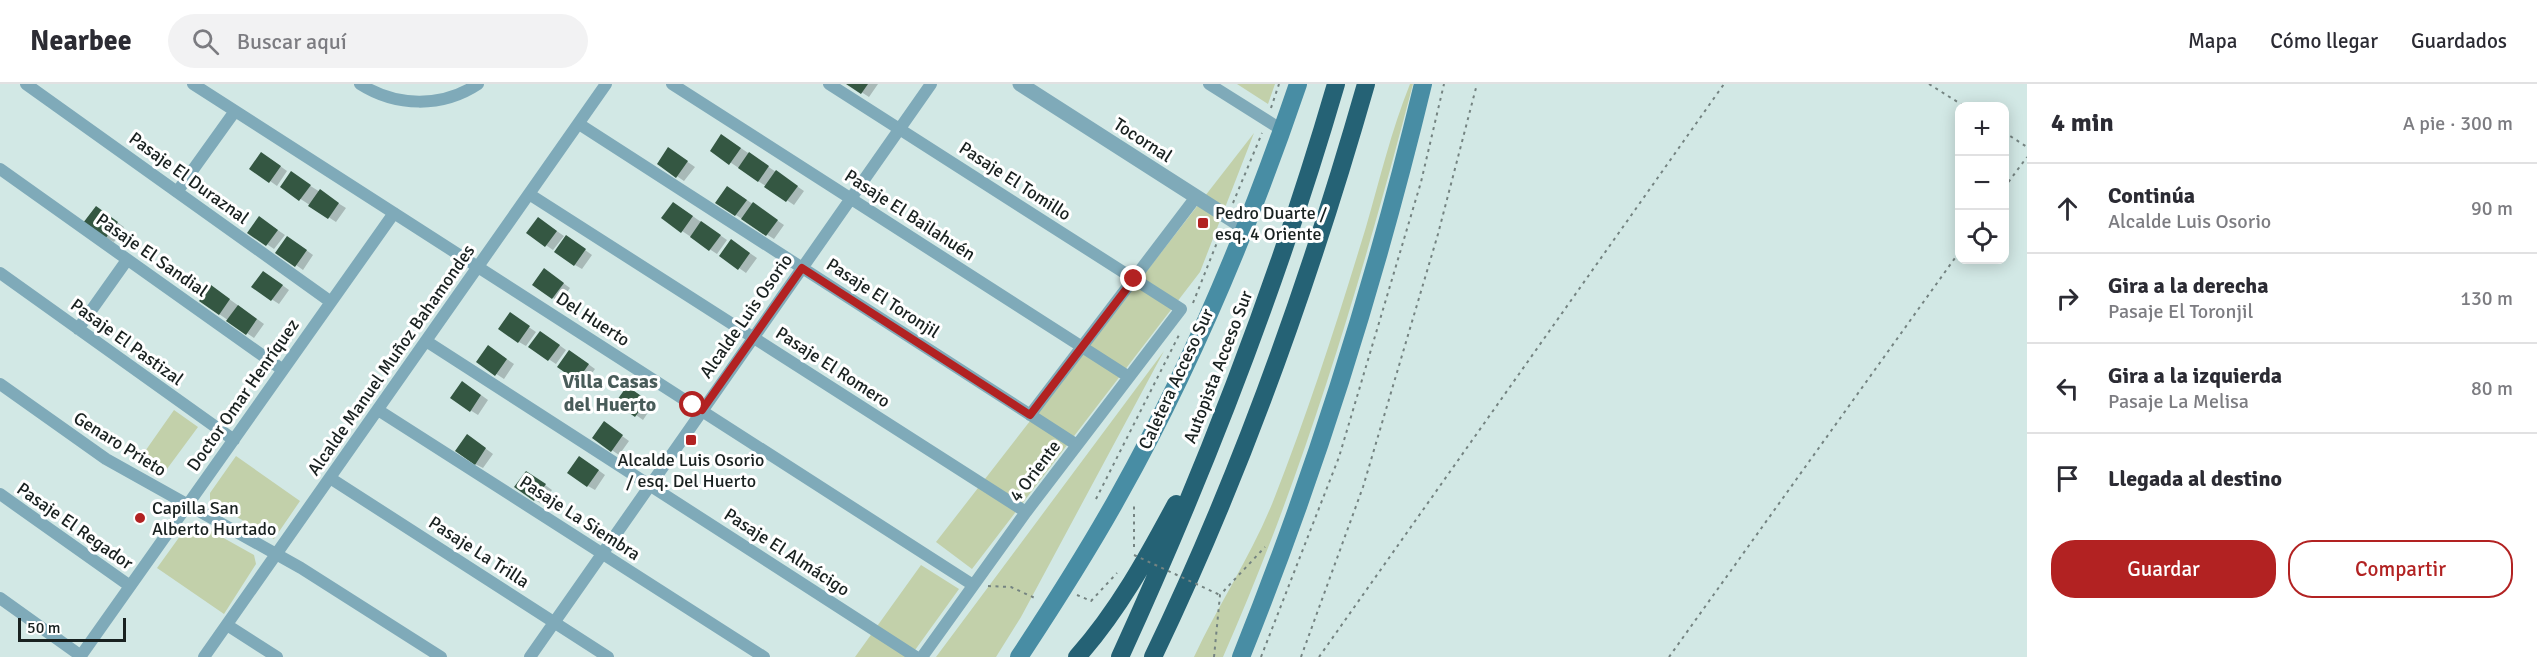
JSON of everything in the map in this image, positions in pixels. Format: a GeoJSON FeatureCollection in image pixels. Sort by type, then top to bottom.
{"type":"FeatureCollection","features":[{"type":"Feature","properties":{"kind":"highway","name":"Autopista Acceso Sur"},"geometry":{"type":"LineString","coordinates":[[1120,657],[1168,551],[1219,426],[1278,266],[1336,84]]}},
{"type":"Feature","properties":{"kind":"highway"},"geometry":{"type":"LineString","coordinates":[[1153,657],[1198,556],[1261,403],[1310,264],[1366,84]]}},
{"type":"Feature","properties":{"kind":"highway"},"geometry":{"type":"LineString","coordinates":[[1077,657],[1129,588],[1219,426]]}},
{"type":"Feature","properties":{"kind":"main road","name":"Caletera Acceso Sur"},"geometry":{"type":"LineString","coordinates":[[1019,657],[1092,542],[1145,447],[1208,314],[1245,228],[1298,84]]}},
{"type":"Feature","properties":{"kind":"main road"},"geometry":{"type":"LineString","coordinates":[[1241,657],[1285,542],[1338,388],[1378,257],[1423,84]]}},
{"type":"Feature","properties":{"kind":"street","name":"Pasaje El Duraznal"},"geometry":{"type":"LineString","coordinates":[[26,84],[331,302]]}},
{"type":"Feature","properties":{"kind":"street","name":"Del Huerto"},"geometry":{"type":"LineString","coordinates":[[193,84],[973,585]]}},
{"type":"Feature","properties":{"kind":"street"},"geometry":{"type":"LineString","coordinates":[[360,84],[389,97],[425,102],[450,98],[478,84]]}},
{"type":"Feature","properties":{"kind":"street","name":"Alcalde Manuel Muñoz Bahamondes"},"geometry":{"type":"LineString","coordinates":[[204,657],[606,84]]}},
{"type":"Feature","properties":{"kind":"street","name":"Pasaje El Bailahuén"},"geometry":{"type":"LineString","coordinates":[[672,84],[1129,377]]}},
{"type":"Feature","properties":{"kind":"street","name":"Pasaje El Tomillo"},"geometry":{"type":"LineString","coordinates":[[829,84],[1134,279],[1186,309]]}},
{"type":"Feature","properties":{"kind":"street","name":"Alcalde Luis Osorio"},"geometry":{"type":"LineString","coordinates":[[530,657],[931,84]]}},
{"type":"Feature","properties":{"kind":"street","name":"Tocornal"},"geometry":{"type":"LineString","coordinates":[[1020,84],[1245,228]]}},
{"type":"Feature","properties":{"kind":"street"},"geometry":{"type":"LineString","coordinates":[[1209,84],[1282,130]]}},
{"type":"Feature","properties":{"kind":"street"},"geometry":{"type":"LineString","coordinates":[[177,192],[235,111]]}},
{"type":"Feature","properties":{"kind":"street","name":"Pasaje El Toronjil"},"geometry":{"type":"LineString","coordinates":[[579,124],[1077,445]]}},
{"type":"Feature","properties":{"kind":"street","name":"Pasaje El Sandial"},"geometry":{"type":"LineString","coordinates":[[0,169],[283,370]]}},
{"type":"Feature","properties":{"kind":"street","name":"Pasaje El Romero"},"geometry":{"type":"LineString","coordinates":[[529,194],[1026,512]]}},
{"type":"Feature","properties":{"kind":"street"},"geometry":{"type":"LineString","coordinates":[[1030,415],[1196,197]]}},
{"type":"Feature","properties":{"kind":"street","name":"Doctor Omar Henríquez"},"geometry":{"type":"LineString","coordinates":[[80,656],[394,213]]}},
{"type":"Feature","properties":{"kind":"street"},"geometry":{"type":"LineString","coordinates":[[78,329],[127,260]]}},
{"type":"Feature","properties":{"kind":"street","name":"Pasaje El Pastizal"},"geometry":{"type":"LineString","coordinates":[[0,273],[234,440]]}},
{"type":"Feature","properties":{"kind":"street","name":"4 Oriente"},"geometry":{"type":"LineString","coordinates":[[922,657],[1026,512],[1129,377],[1186,309]]}},
{"type":"Feature","properties":{"kind":"street","name":"Pasaje El Almácigo"},"geometry":{"type":"LineString","coordinates":[[426,340],[916,657]]}},
{"type":"Feature","properties":{"kind":"street","name":"Genaro Prieto"},"geometry":{"type":"LineString","coordinates":[[0,384],[106,459],[277,554],[441,657]]}},
{"type":"Feature","properties":{"kind":"street","name":"Pasaje La Siembra"},"geometry":{"type":"LineString","coordinates":[[378,410],[764,657]]}},
{"type":"Feature","properties":{"kind":"street","name":"Pasaje La Trilla"},"geometry":{"type":"LineString","coordinates":[[330,478],[608,657]]}},
{"type":"Feature","properties":{"kind":"street","name":"Pasaje El Regador"},"geometry":{"type":"LineString","coordinates":[[0,494],[130,586]]}},
{"type":"Feature","properties":{"kind":"street"},"geometry":{"type":"LineString","coordinates":[[0,598],[80,656]]}},
{"type":"Feature","properties":{"kind":"street"},"geometry":{"type":"LineString","coordinates":[[227,625],[277,657]]}},
{"type":"Feature","properties":{"kind":"path"},"geometry":{"type":"LineString","coordinates":[[1186,309],[1227,217],[1279,84]]}},
{"type":"Feature","properties":{"kind":"path"},"geometry":{"type":"LineString","coordinates":[[1301,657],[1363,487],[1438,234],[1477,84]]}},
{"type":"Feature","properties":{"kind":"path"},"geometry":{"type":"LineString","coordinates":[[1319,657],[1724,84]]}},
{"type":"Feature","properties":{"kind":"path"},"geometry":{"type":"LineString","coordinates":[[1929,84],[1958,102]]}},
{"type":"Feature","properties":{"kind":"path"},"geometry":{"type":"LineString","coordinates":[[2009,135],[2027,147]]}},
{"type":"Feature","properties":{"kind":"path"},"geometry":{"type":"LineString","coordinates":[[2009,181],[2027,157]]}},
{"type":"Feature","properties":{"kind":"path"},"geometry":{"type":"LineString","coordinates":[[1669,657],[1955,257]]}},
{"type":"Feature","properties":{"kind":"path"},"geometry":{"type":"LineString","coordinates":[[1092,507],[1183,326]]}},
{"type":"Feature","properties":{"kind":"path"},"geometry":{"type":"LineString","coordinates":[[1136,503],[1134,555],[1220,595]]}},
{"type":"Feature","properties":{"kind":"path"},"geometry":{"type":"LineString","coordinates":[[1214,657],[1220,595],[1259,551]]}},
{"type":"Feature","properties":{"kind":"path"},"geometry":{"type":"LineString","coordinates":[[1091,601],[1119,571]]}},
{"type":"Feature","properties":{"kind":"path"},"geometry":{"type":"LineString","coordinates":[[973,585],[1011,587],[1040,600],[1035,607]]}},
{"type":"Feature","properties":{"kind":"green space"},"geometry":{"type":"Polygon","coordinates":[[[1237,84],[1275,84],[1268,104],[1237,84]]]}},
{"type":"Feature","properties":{"kind":"green space"},"geometry":{"type":"Polygon","coordinates":[[[1410,84],[1413,84],[1352,302],[1280,517],[1223,657],[1194,657],[1256,540],[1287,466],[1334,330],[1391,137],[1410,84]]]}},
{"type":"Feature","properties":{"kind":"green space"},"geometry":{"type":"Polygon","coordinates":[[[1254,133],[1200,272],[972,569],[936,542],[1254,133]]]}},
{"type":"Feature","properties":{"kind":"green space"},"geometry":{"type":"Polygon","coordinates":[[[1164,351],[1021,617],[996,657],[936,657],[1164,351]]]}},
{"type":"Feature","properties":{"kind":"green space"},"geometry":{"type":"Polygon","coordinates":[[[174,410],[198,427],[164,473],[141,457],[174,410]]]}},
{"type":"Feature","properties":{"kind":"green space"},"geometry":{"type":"Polygon","coordinates":[[[236,456],[300,501],[274,539],[210,501],[210,493],[236,456]]]}},
{"type":"Feature","properties":{"kind":"green space"},"geometry":{"type":"Polygon","coordinates":[[[195,522],[254,555],[256,564],[224,614],[157,568],[188,525],[195,522]]]}},
{"type":"Feature","properties":{"kind":"green space"},"geometry":{"type":"Polygon","coordinates":[[[921,565],[959,589],[910,657],[855,657],[921,565]]]}},
{"type":"Feature","properties":{"kind":"building"},"geometry":{"type":"Polygon","coordinates":[[[846,84],[868,84],[861,94],[846,84]]]}},
{"type":"Feature","properties":{"kind":"building"},"geometry":{"type":"Polygon","coordinates":[[[721,134],[741,148],[729,165],[710,151],[721,134]]]}},
{"type":"Feature","properties":{"kind":"building"},"geometry":{"type":"Polygon","coordinates":[[[668,147],[688,161],[676,178],[657,164],[668,147]]]}},
{"type":"Feature","properties":{"kind":"building"},"geometry":{"type":"Polygon","coordinates":[[[261,152],[281,166],[269,183],[249,169],[261,152]]]}},
{"type":"Feature","properties":{"kind":"building"},"geometry":{"type":"Polygon","coordinates":[[[749,152],[769,166],[758,182],[738,168],[749,152]]]}},
{"type":"Feature","properties":{"kind":"building"},"geometry":{"type":"Polygon","coordinates":[[[776,170],[798,186],[786,202],[764,187],[776,170]]]}},
{"type":"Feature","properties":{"kind":"building"},"geometry":{"type":"Polygon","coordinates":[[[291,171],[311,185],[299,201],[280,187],[291,171]]]}},
{"type":"Feature","properties":{"kind":"building"},"geometry":{"type":"Polygon","coordinates":[[[727,186],[747,200],[735,216],[715,203],[727,186]]]}},
{"type":"Feature","properties":{"kind":"building"},"geometry":{"type":"Polygon","coordinates":[[[320,189],[339,203],[328,219],[308,206],[320,189]]]}},
{"type":"Feature","properties":{"kind":"building"},"geometry":{"type":"Polygon","coordinates":[[[673,202],[693,216],[681,233],[661,218],[673,202]]]}},
{"type":"Feature","properties":{"kind":"building"},"geometry":{"type":"Polygon","coordinates":[[[753,202],[778,220],[766,236],[741,219],[753,202]]]}},
{"type":"Feature","properties":{"kind":"building"},"geometry":{"type":"Polygon","coordinates":[[[96,206],[118,222],[105,239],[83,223],[96,206]]]}},
{"type":"Feature","properties":{"kind":"building"},"geometry":{"type":"Polygon","coordinates":[[[259,216],[278,230],[266,246],[247,233],[259,216]]]}},
{"type":"Feature","properties":{"kind":"building"},"geometry":{"type":"Polygon","coordinates":[[[538,217],[557,231],[545,247],[526,233],[538,217]]]}},
{"type":"Feature","properties":{"kind":"building"},"geometry":{"type":"Polygon","coordinates":[[[701,221],[721,235],[709,251],[690,237],[701,221]]]}},
{"type":"Feature","properties":{"kind":"building"},"geometry":{"type":"Polygon","coordinates":[[[566,235],[586,249],[574,266],[554,252],[566,235]]]}},
{"type":"Feature","properties":{"kind":"building"},"geometry":{"type":"Polygon","coordinates":[[[287,236],[307,250],[295,267],[275,253],[287,236]]]}},
{"type":"Feature","properties":{"kind":"building"},"geometry":{"type":"Polygon","coordinates":[[[731,239],[750,253],[738,270],[719,256],[731,239]]]}},
{"type":"Feature","properties":{"kind":"building"},"geometry":{"type":"Polygon","coordinates":[[[544,268],[564,283],[552,299],[532,285],[544,268]]]}},
{"type":"Feature","properties":{"kind":"building"},"geometry":{"type":"Polygon","coordinates":[[[263,271],[283,285],[271,301],[251,287],[263,271]]]}},
{"type":"Feature","properties":{"kind":"building"},"geometry":{"type":"Polygon","coordinates":[[[211,285],[230,299],[219,315],[199,301],[211,285]]]}},
{"type":"Feature","properties":{"kind":"building"},"geometry":{"type":"Polygon","coordinates":[[[238,305],[257,319],[246,335],[226,321],[238,305]]]}},
{"type":"Feature","properties":{"kind":"building"},"geometry":{"type":"Polygon","coordinates":[[[510,312],[530,326],[518,343],[498,329],[510,312]]]}},
{"type":"Feature","properties":{"kind":"building"},"geometry":{"type":"Polygon","coordinates":[[[540,331],[560,345],[548,361],[528,347],[540,331]]]}},
{"type":"Feature","properties":{"kind":"building"},"geometry":{"type":"Polygon","coordinates":[[[488,345],[507,359],[495,376],[476,362],[488,345]]]}},
{"type":"Feature","properties":{"kind":"building"},"geometry":{"type":"Polygon","coordinates":[[[569,350],[589,364],[577,381],[557,367],[569,350]]]}},
{"type":"Feature","properties":{"kind":"building"},"geometry":{"type":"Polygon","coordinates":[[[462,381],[481,395],[470,412],[450,398],[462,381]]]}},
{"type":"Feature","properties":{"kind":"building"},"geometry":{"type":"Polygon","coordinates":[[[627,386],[647,400],[635,417],[615,403],[627,386]]]}},
{"type":"Feature","properties":{"kind":"building"},"geometry":{"type":"Polygon","coordinates":[[[604,421],[623,435],[611,452],[592,438],[604,421]]]}},
{"type":"Feature","properties":{"kind":"building"},"geometry":{"type":"Polygon","coordinates":[[[467,434],[486,448],[475,465],[455,451],[467,434]]]}},
{"type":"Feature","properties":{"kind":"building"},"geometry":{"type":"Polygon","coordinates":[[[579,456],[599,470],[587,487],[567,473],[579,456]]]}},
{"type":"Feature","properties":{"kind":"building"},"geometry":{"type":"Polygon","coordinates":[[[526,471],[546,484],[534,501],[514,487],[526,471]]]}},
{"type":"Feature","properties":{"kind":"place","name":"Pedro Duarte / esq. 4 Oriente"},"geometry":{"type":"Point","coordinates":[1203,223]}},
{"type":"Feature","properties":{"kind":"place","name":"Alcalde Luis Osorio / esq. Del Huerto"},"geometry":{"type":"Point","coordinates":[691,440]}},
{"type":"Feature","properties":{"kind":"place","name":"Capilla San Alberto Hurtado"},"geometry":{"type":"Point","coordinates":[140,518]}},
{"type":"Feature","properties":{"kind":"district","name":"Villa Casas del Huerto"},"geometry":{"type":"Point","coordinates":[610,392]}},
{"type":"Feature","properties":{"kind":"route"},"geometry":{"type":"LineString","coordinates":[[693,405],[702,410],[802,268],[1030,415],[1134,279]]}}]}
